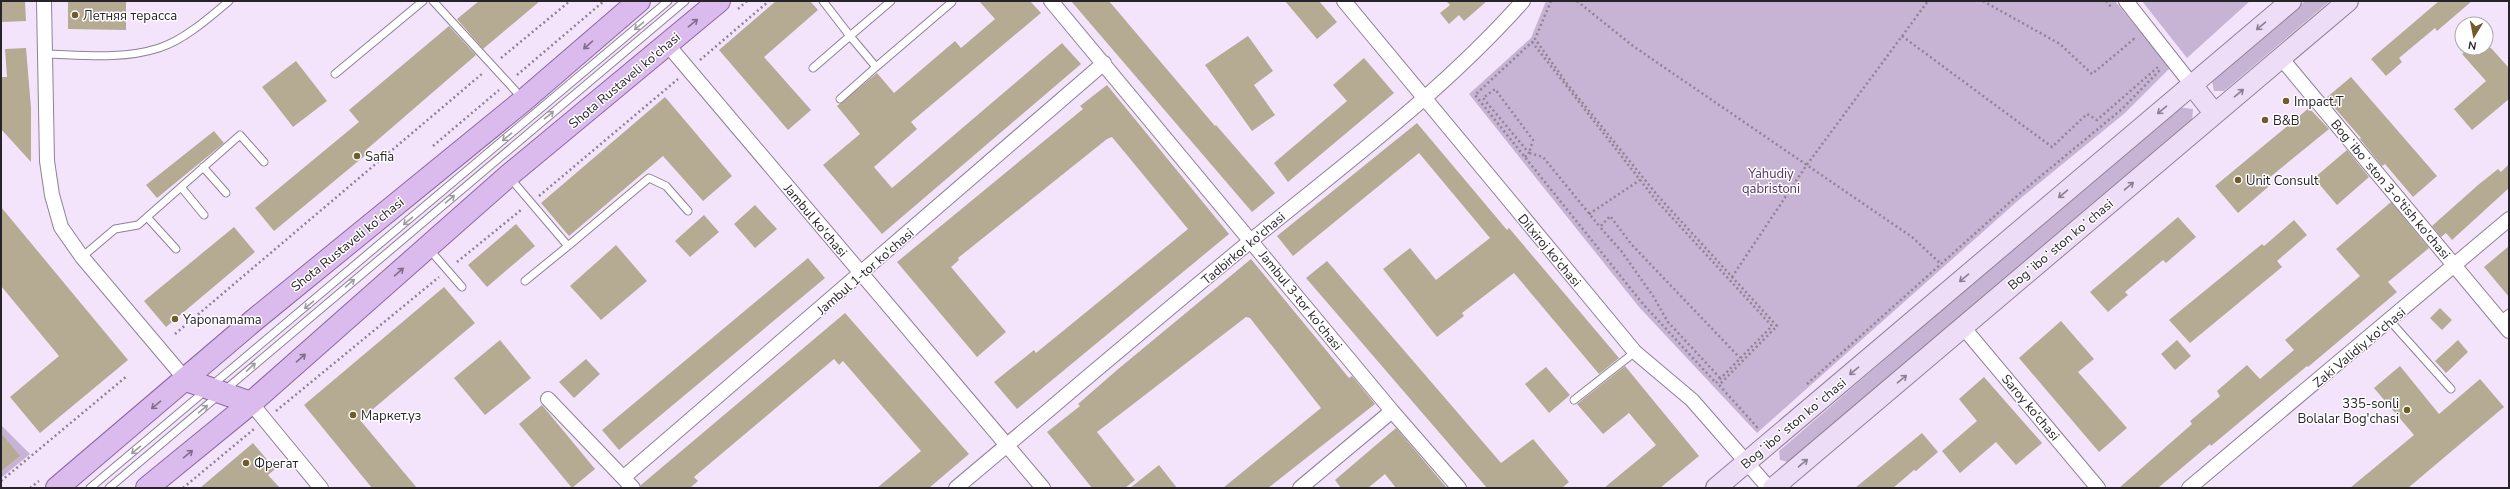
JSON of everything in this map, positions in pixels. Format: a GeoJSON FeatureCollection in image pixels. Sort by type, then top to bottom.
{"type":"FeatureCollection","features":[{"type":"Feature","properties":{"kind":"main road","name":"Shota Rustaveli ko'chasi"},"geometry":{"type":"LineString","coordinates":[[57,488],[186,380],[259,316],[524,100],[639,1]]}},
{"type":"Feature","properties":{"kind":"main road","name":"Shota Rustaveli ko'chasi"},"geometry":{"type":"LineString","coordinates":[[147,488],[251,403],[508,176],[719,1]]}},
{"type":"Feature","properties":{"kind":"main road"},"geometry":{"type":"LineString","coordinates":[[186,380],[251,403]]}},
{"type":"Feature","properties":{"kind":"street"},"geometry":{"type":"LineString","coordinates":[[44,1],[47,160],[52,195],[61,227],[82,257],[186,380]]}},
{"type":"Feature","properties":{"kind":"street","name":"Jambul 3-tor ko'chasi"},"geometry":{"type":"LineString","coordinates":[[1050,1],[1252,240],[1392,411],[1459,488]]}},
{"type":"Feature","properties":{"kind":"street","name":"Dilxiroj ko‘chasi"},"geometry":{"type":"LineString","coordinates":[[1344,1],[1635,352],[1692,400],[1769,488]]}},
{"type":"Feature","properties":{"kind":"street","name":"Tadbirkor ko'chasi"},"geometry":{"type":"LineString","coordinates":[[956,488],[1252,240],[1425,100],[1486,43],[1523,1]]}},
{"type":"Feature","properties":{"kind":"street"},"geometry":{"type":"LineString","coordinates":[[2126,1],[2214,113]]}},
{"type":"Feature","properties":{"kind":"street","name":"Bogʻiboʻston koʻchasi"},"geometry":{"type":"LineString","coordinates":[[1716,488],[2291,1]]}},
{"type":"Feature","properties":{"kind":"street","name":"Bogʻiboʻston koʻchasi"},"geometry":{"type":"LineString","coordinates":[[1773,488],[2348,1]]}},
{"type":"Feature","properties":{"kind":"street","name":"Jambul ko'chasi"},"geometry":{"type":"LineString","coordinates":[[667,44],[1043,488]]}},
{"type":"Feature","properties":{"kind":"street","name":"Bogʻiboʻston 3-o'tish ko'chasi"},"geometry":{"type":"LineString","coordinates":[[2281,58],[2456,265],[2506,321]]}},
{"type":"Feature","properties":{"kind":"street","name":"Jambul 1-tor ko'chasi"},"geometry":{"type":"LineString","coordinates":[[628,483],[862,275],[1104,64]]}},
{"type":"Feature","properties":{"kind":"street","name":"Zaki Validiy ko'chasi"},"geometry":{"type":"LineString","coordinates":[[2189,488],[2390,321],[2509,219]]}},
{"type":"Feature","properties":{"kind":"street","name":"Saroy ko‘chasi"},"geometry":{"type":"LineString","coordinates":[[1963,327],[2098,488]]}},
{"type":"Feature","properties":{"kind":"street"},"geometry":{"type":"LineString","coordinates":[[548,399],[628,483]]}},
{"type":"Feature","properties":{"kind":"street"},"geometry":{"type":"LineString","coordinates":[[251,403],[321,488]]}},
{"type":"Feature","properties":{"kind":"street"},"geometry":{"type":"LineString","coordinates":[[1300,488],[1392,411]]}},
{"type":"Feature","properties":{"kind":"lane"},"geometry":{"type":"LineString","coordinates":[[44,54],[118,56],[160,48],[211,17],[229,1]]}},
{"type":"Feature","properties":{"kind":"lane"},"geometry":{"type":"LineString","coordinates":[[335,74],[424,1]]}},
{"type":"Feature","properties":{"kind":"lane"},"geometry":{"type":"LineString","coordinates":[[434,1],[524,100]]}},
{"type":"Feature","properties":{"kind":"lane"},"geometry":{"type":"LineString","coordinates":[[109,488],[216,391],[668,1]]}},
{"type":"Feature","properties":{"kind":"lane"},"geometry":{"type":"LineString","coordinates":[[90,488],[262,357],[685,1]]}},
{"type":"Feature","properties":{"kind":"lane"},"geometry":{"type":"LineString","coordinates":[[822,1],[876,67]]}},
{"type":"Feature","properties":{"kind":"lane"},"geometry":{"type":"LineString","coordinates":[[813,68],[891,1]]}},
{"type":"Feature","properties":{"kind":"lane"},"geometry":{"type":"LineString","coordinates":[[840,99],[952,2]]}},
{"type":"Feature","properties":{"kind":"lane"},"geometry":{"type":"LineString","coordinates":[[82,257],[115,229],[138,225],[240,135],[264,162]]}},
{"type":"Feature","properties":{"kind":"lane"},"geometry":{"type":"LineString","coordinates":[[203,167],[226,193]]}},
{"type":"Feature","properties":{"kind":"lane"},"geometry":{"type":"LineString","coordinates":[[508,176],[568,246]]}},
{"type":"Feature","properties":{"kind":"lane"},"geometry":{"type":"LineString","coordinates":[[526,281],[649,178],[666,186],[688,210]]}},
{"type":"Feature","properties":{"kind":"lane"},"geometry":{"type":"LineString","coordinates":[[181,187],[204,215]]}},
{"type":"Feature","properties":{"kind":"lane"},"geometry":{"type":"LineString","coordinates":[[147,217],[176,249]]}},
{"type":"Feature","properties":{"kind":"lane"},"geometry":{"type":"LineString","coordinates":[[428,247],[462,287]]}},
{"type":"Feature","properties":{"kind":"lane"},"geometry":{"type":"LineString","coordinates":[[2390,321],[2451,389]]}},
{"type":"Feature","properties":{"kind":"lane"},"geometry":{"type":"LineString","coordinates":[[1574,400],[1635,352]]}},
{"type":"Feature","properties":{"kind":"path"},"geometry":{"type":"LineString","coordinates":[[175,334],[570,1]]}},
{"type":"Feature","properties":{"kind":"path"},"geometry":{"type":"LineString","coordinates":[[183,488],[530,203],[769,1]]}},
{"type":"Feature","properties":{"kind":"path"},"geometry":{"type":"LineString","coordinates":[[1552,1],[1535,39],[1568,85],[1658,196],[1777,326],[1718,386],[1757,427],[1763,422]]}},
{"type":"Feature","properties":{"kind":"path"},"geometry":{"type":"LineString","coordinates":[[1577,1],[1634,46],[1715,100],[1806,166],[1912,237],[1941,264]]}},
{"type":"Feature","properties":{"kind":"path"},"geometry":{"type":"LineString","coordinates":[[1732,277],[1806,166],[1928,1]]}},
{"type":"Feature","properties":{"kind":"path"},"geometry":{"type":"LineString","coordinates":[[1983,1],[2060,44],[2092,74],[2134,39],[2139,44]]}},
{"type":"Feature","properties":{"kind":"path"},"geometry":{"type":"LineString","coordinates":[[2106,1],[2116,13]]}},
{"type":"Feature","properties":{"kind":"path"},"geometry":{"type":"LineString","coordinates":[[1902,36],[2052,147],[2087,114],[2096,120],[2158,67],[2164,67]]}},
{"type":"Feature","properties":{"kind":"path"},"geometry":{"type":"LineString","coordinates":[[1532,42],[1655,199],[1772,326],[1716,383],[1643,304],[1525,157],[1475,95],[1532,42]]}},
{"type":"Feature","properties":{"kind":"path"},"geometry":{"type":"LineString","coordinates":[[2153,61],[2158,67]]}},
{"type":"Feature","properties":{"kind":"path"},"geometry":{"type":"LineString","coordinates":[[2158,61],[2164,67]]}},
{"type":"Feature","properties":{"kind":"path"},"geometry":{"type":"LineString","coordinates":[[1803,388],[2018,195],[2122,109],[2164,67]]}},
{"type":"Feature","properties":{"kind":"path"},"geometry":{"type":"LineString","coordinates":[[1525,157],[1530,153],[1534,140],[1495,88],[1483,98],[1530,153],[1543,157],[1622,252],[1649,290],[1668,322],[1720,378]]}},
{"type":"Feature","properties":{"kind":"path"},"geometry":{"type":"LineString","coordinates":[[1589,214],[1640,180]]}},
{"type":"Feature","properties":{"kind":"path"},"geometry":{"type":"LineString","coordinates":[[1600,227],[1610,216],[1632,245],[1740,358]]}},
{"type":"Feature","properties":{"kind":"path"},"geometry":{"type":"LineString","coordinates":[[1,481],[127,376]]}},
{"type":"Feature","properties":{"kind":"green space","name":"Yahudiy qabristoni"},"geometry":{"type":"Polygon","coordinates":[[[1546,1],[2115,1],[2170,68],[2125,113],[2021,198],[1757,433],[1639,307],[1469,94],[1531,38],[1546,1]]]}},
{"type":"Feature","properties":{"kind":"green space"},"geometry":{"type":"Polygon","coordinates":[[[2142,1],[2250,1],[2187,58],[2142,1]]]}},
{"type":"Feature","properties":{"kind":"green space"},"geometry":{"type":"Polygon","coordinates":[[[2305,1],[2330,1],[2224,91],[2214,91],[2212,81],[2305,1]]]}},
{"type":"Feature","properties":{"kind":"green space"},"geometry":{"type":"Polygon","coordinates":[[[2177,107],[2193,109],[2192,122],[1792,463],[1780,460],[1779,451],[2177,107]]]}},
{"type":"Feature","properties":{"kind":"green space"},"geometry":{"type":"Polygon","coordinates":[[[1,425],[30,454],[1,478],[1,425]]]}},
{"type":"Feature","properties":{"kind":"building"},"geometry":{"type":"Polygon","coordinates":[[[1,1],[25,1],[26,21],[1,22],[1,1]]]}},
{"type":"Feature","properties":{"kind":"building"},"geometry":{"type":"Polygon","coordinates":[[[68,1],[126,1],[126,30],[68,29],[68,1]]]}},
{"type":"Feature","properties":{"kind":"building"},"geometry":{"type":"Polygon","coordinates":[[[479,1],[540,1],[483,49],[457,19],[479,1]]]}},
{"type":"Feature","properties":{"kind":"building"},"geometry":{"type":"Polygon","coordinates":[[[776,1],[810,1],[818,10],[764,57],[811,110],[788,130],[719,50],[776,1]]]}},
{"type":"Feature","properties":{"kind":"building"},"geometry":{"type":"Polygon","coordinates":[[[979,1],[1030,1],[1041,13],[911,122],[917,129],[874,167],[892,188],[1062,43],[1081,64],[882,234],[823,165],[860,134],[837,106],[877,73],[894,93],[955,41],[961,48],[995,19],[979,1]]]}},
{"type":"Feature","properties":{"kind":"building"},"geometry":{"type":"Polygon","coordinates":[[[1071,1],[1109,1],[1215,126],[1216,125],[1275,193],[1252,212],[1071,1]]]}},
{"type":"Feature","properties":{"kind":"building"},"geometry":{"type":"Polygon","coordinates":[[[1285,1],[1319,1],[1337,22],[1317,39],[1285,1]]]}},
{"type":"Feature","properties":{"kind":"building"},"geometry":{"type":"Polygon","coordinates":[[[1446,1],[1487,1],[1464,21],[1459,15],[1449,24],[1440,13],[1450,5],[1446,1]]]}},
{"type":"Feature","properties":{"kind":"building"},"geometry":{"type":"Polygon","coordinates":[[[2439,1],[2472,1],[2437,31],[2435,28],[2399,58],[2402,62],[2386,76],[2371,59],[2439,1]]]}},
{"type":"Feature","properties":{"kind":"building"},"geometry":{"type":"Polygon","coordinates":[[[449,26],[476,55],[366,150],[368,153],[274,231],[255,208],[359,122],[349,110],[449,26]]]}},
{"type":"Feature","properties":{"kind":"building"},"geometry":{"type":"Polygon","coordinates":[[[1248,36],[1273,71],[1254,85],[1275,115],[1252,131],[1205,65],[1248,36]]]}},
{"type":"Feature","properties":{"kind":"building"},"geometry":{"type":"Polygon","coordinates":[[[26,48],[31,108],[31,162],[1,129],[1,77],[7,77],[5,49],[26,48]]]}},
{"type":"Feature","properties":{"kind":"building"},"geometry":{"type":"Polygon","coordinates":[[[2494,51],[2509,68],[2509,99],[2472,130],[2454,109],[2486,81],[2464,56],[2494,56],[2494,51]]]}},
{"type":"Feature","properties":{"kind":"building"},"geometry":{"type":"Polygon","coordinates":[[[1364,58],[1394,93],[1288,182],[1274,163],[1347,101],[1333,85],[1364,58]]]}},
{"type":"Feature","properties":{"kind":"building"},"geometry":{"type":"Polygon","coordinates":[[[296,61],[327,101],[293,127],[262,87],[296,61]]]}},
{"type":"Feature","properties":{"kind":"building"},"geometry":{"type":"Polygon","coordinates":[[[2351,77],[2437,176],[2413,197],[2385,164],[2382,166],[2360,139],[2361,138],[2326,98],[2351,77]]]}},
{"type":"Feature","properties":{"kind":"building"},"geometry":{"type":"Polygon","coordinates":[[[1107,85],[1229,234],[1017,409],[994,382],[1034,350],[1036,353],[1188,229],[1112,137],[1107,139],[958,258],[959,260],[951,267],[1006,332],[977,357],[897,262],[1083,109],[1080,106],[1107,85]]]}},
{"type":"Feature","properties":{"kind":"building"},"geometry":{"type":"Polygon","coordinates":[[[665,97],[732,176],[703,201],[663,156],[569,236],[541,203],[665,97]]]}},
{"type":"Feature","properties":{"kind":"building"},"geometry":{"type":"Polygon","coordinates":[[[2309,108],[2329,129],[2264,182],[2268,187],[2238,213],[2215,186],[2309,108]]]}},
{"type":"Feature","properties":{"kind":"building"},"geometry":{"type":"Polygon","coordinates":[[[1417,123],[1507,230],[1509,228],[1619,358],[1599,374],[1514,273],[1462,313],[1464,316],[1437,337],[1383,269],[1410,248],[1436,280],[1490,238],[1419,153],[1293,256],[1277,236],[1417,123]]]}},
{"type":"Feature","properties":{"kind":"building"},"geometry":{"type":"Polygon","coordinates":[[[214,131],[224,143],[157,198],[146,185],[214,131]]]}},
{"type":"Feature","properties":{"kind":"building"},"geometry":{"type":"Polygon","coordinates":[[[2347,150],[2369,177],[2337,205],[2314,178],[2347,150]]]}},
{"type":"Feature","properties":{"kind":"building"},"geometry":{"type":"Polygon","coordinates":[[[2509,164],[2509,188],[2452,240],[2446,233],[2441,237],[2432,226],[2478,185],[2498,169],[2501,172],[2509,164]]]}},
{"type":"Feature","properties":{"kind":"building"},"geometry":{"type":"Polygon","coordinates":[[[2391,202],[2429,248],[2388,282],[2397,292],[2308,367],[2307,366],[2211,446],[2210,444],[2158,488],[2119,488],[2192,424],[2190,421],[2220,396],[2217,391],[2247,365],[2260,379],[2294,350],[2285,340],[2360,276],[2336,249],[2391,202]]]}},
{"type":"Feature","properties":{"kind":"building"},"geometry":{"type":"Polygon","coordinates":[[[755,205],[777,229],[755,248],[734,224],[755,205]]]}},
{"type":"Feature","properties":{"kind":"building"},"geometry":{"type":"Polygon","coordinates":[[[1,207],[128,360],[40,433],[10,397],[59,356],[1,286],[1,207]]]}},
{"type":"Feature","properties":{"kind":"building"},"geometry":{"type":"Polygon","coordinates":[[[704,215],[719,232],[690,257],[675,241],[704,215]]]}},
{"type":"Feature","properties":{"kind":"building"},"geometry":{"type":"Polygon","coordinates":[[[2178,217],[2196,237],[2166,263],[2163,260],[2125,292],[2128,295],[2108,312],[2090,292],[2178,217]]]}},
{"type":"Feature","properties":{"kind":"building"},"geometry":{"type":"Polygon","coordinates":[[[2294,220],[2307,235],[2277,261],[2282,267],[2190,343],[2169,320],[2262,244],[2264,246],[2294,220]]]}},
{"type":"Feature","properties":{"kind":"building"},"geometry":{"type":"Polygon","coordinates":[[[516,224],[535,246],[487,287],[468,265],[516,224]]]}},
{"type":"Feature","properties":{"kind":"building"},"geometry":{"type":"Polygon","coordinates":[[[234,227],[255,252],[166,327],[144,301],[234,227]]]}},
{"type":"Feature","properties":{"kind":"building"},"geometry":{"type":"Polygon","coordinates":[[[616,245],[647,281],[601,320],[570,286],[616,245]]]}},
{"type":"Feature","properties":{"kind":"building"},"geometry":{"type":"Polygon","coordinates":[[[2509,246],[2509,297],[2484,267],[2509,246]]]}},
{"type":"Feature","properties":{"kind":"building"},"geometry":{"type":"Polygon","coordinates":[[[808,258],[825,278],[619,450],[602,430],[808,258]]]}},
{"type":"Feature","properties":{"kind":"building"},"geometry":{"type":"Polygon","coordinates":[[[1251,259],[1349,378],[1352,376],[1375,404],[1268,488],[1223,488],[1321,408],[1250,318],[1246,317],[1097,432],[1135,480],[1125,488],[1092,488],[1047,432],[1080,406],[1078,404],[1117,370],[1251,259]]]}},
{"type":"Feature","properties":{"kind":"building"},"geometry":{"type":"Polygon","coordinates":[[[1327,261],[1501,463],[1533,439],[1569,482],[1562,488],[1487,488],[1306,278],[1327,261]]]}},
{"type":"Feature","properties":{"kind":"building"},"geometry":{"type":"Polygon","coordinates":[[[444,287],[475,323],[360,420],[417,488],[372,488],[304,405],[444,287]]]}},
{"type":"Feature","properties":{"kind":"building"},"geometry":{"type":"Polygon","coordinates":[[[2440,308],[2452,320],[2442,330],[2430,318],[2440,308]]]}},
{"type":"Feature","properties":{"kind":"building"},"geometry":{"type":"Polygon","coordinates":[[[845,313],[969,454],[929,488],[877,488],[921,451],[843,361],[839,365],[834,359],[694,477],[698,481],[690,488],[641,488],[641,485],[845,313]]]}},
{"type":"Feature","properties":{"kind":"building"},"geometry":{"type":"Polygon","coordinates":[[[2061,321],[2094,359],[2078,372],[2127,428],[2099,452],[2019,358],[2061,321]]]}},
{"type":"Feature","properties":{"kind":"building"},"geometry":{"type":"Polygon","coordinates":[[[500,340],[531,378],[485,415],[454,378],[500,340]]]}},
{"type":"Feature","properties":{"kind":"building"},"geometry":{"type":"Polygon","coordinates":[[[2177,340],[2191,356],[2175,370],[2161,354],[2177,340]]]}},
{"type":"Feature","properties":{"kind":"building"},"geometry":{"type":"Polygon","coordinates":[[[2458,340],[2468,352],[2446,373],[2435,361],[2458,340]]]}},
{"type":"Feature","properties":{"kind":"building"},"geometry":{"type":"Polygon","coordinates":[[[586,359],[600,374],[574,398],[559,382],[586,359]]]}},
{"type":"Feature","properties":{"kind":"building"},"geometry":{"type":"Polygon","coordinates":[[[1625,366],[1699,456],[1660,488],[1604,488],[1656,445],[1629,413],[1603,434],[1577,404],[1625,366]]]}},
{"type":"Feature","properties":{"kind":"building"},"geometry":{"type":"Polygon","coordinates":[[[2400,366],[2439,414],[2480,379],[2504,407],[2408,488],[2350,488],[2414,435],[2374,388],[2400,366]]]}},
{"type":"Feature","properties":{"kind":"building"},"geometry":{"type":"Polygon","coordinates":[[[1546,367],[1570,395],[1549,413],[1525,384],[1546,367]]]}},
{"type":"Feature","properties":{"kind":"building"},"geometry":{"type":"Polygon","coordinates":[[[1984,377],[2042,443],[2016,465],[1996,442],[1960,473],[1942,451],[1977,421],[1959,399],[1984,377]]]}},
{"type":"Feature","properties":{"kind":"building"},"geometry":{"type":"Polygon","coordinates":[[[542,405],[595,469],[572,488],[519,424],[542,405]]]}},
{"type":"Feature","properties":{"kind":"building"},"geometry":{"type":"Polygon","coordinates":[[[1396,428],[1447,488],[1396,488],[1385,474],[1368,488],[1341,488],[1335,480],[1396,428]]]}},
{"type":"Feature","properties":{"kind":"building"},"geometry":{"type":"Polygon","coordinates":[[[1,433],[20,456],[1,471],[1,433]]]}},
{"type":"Feature","properties":{"kind":"building"},"geometry":{"type":"Polygon","coordinates":[[[1922,433],[1938,452],[1916,471],[1914,470],[1893,488],[1855,488],[1922,433]]]}},
{"type":"Feature","properties":{"kind":"building"},"geometry":{"type":"Polygon","coordinates":[[[253,443],[275,469],[268,475],[280,488],[200,488],[253,443]]]}},
{"type":"Feature","properties":{"kind":"building"},"geometry":{"type":"Polygon","coordinates":[[[1159,465],[1177,488],[1130,488],[1159,465]]]}},
{"type":"Feature","properties":{"kind":"place","name":"Летняя терасса"},"geometry":{"type":"Point","coordinates":[75,15]}},
{"type":"Feature","properties":{"kind":"place","name":"Impact.T"},"geometry":{"type":"Point","coordinates":[2286,101]}},
{"type":"Feature","properties":{"kind":"place","name":"B&B"},"geometry":{"type":"Point","coordinates":[2265,120]}},
{"type":"Feature","properties":{"kind":"place","name":"Safia"},"geometry":{"type":"Point","coordinates":[357,156]}},
{"type":"Feature","properties":{"kind":"place","name":"Unit Consult"},"geometry":{"type":"Point","coordinates":[2238,180]}},
{"type":"Feature","properties":{"kind":"place","name":"Yaponamama"},"geometry":{"type":"Point","coordinates":[175,319]}},
{"type":"Feature","properties":{"kind":"place","name":"335-sonli Bolalar Bog'chasi"},"geometry":{"type":"Point","coordinates":[2407,410]}},
{"type":"Feature","properties":{"kind":"place","name":"Маркет.уз"},"geometry":{"type":"Point","coordinates":[353,415]}},
{"type":"Feature","properties":{"kind":"place","name":"Фрегат"},"geometry":{"type":"Point","coordinates":[246,463]}}]}
